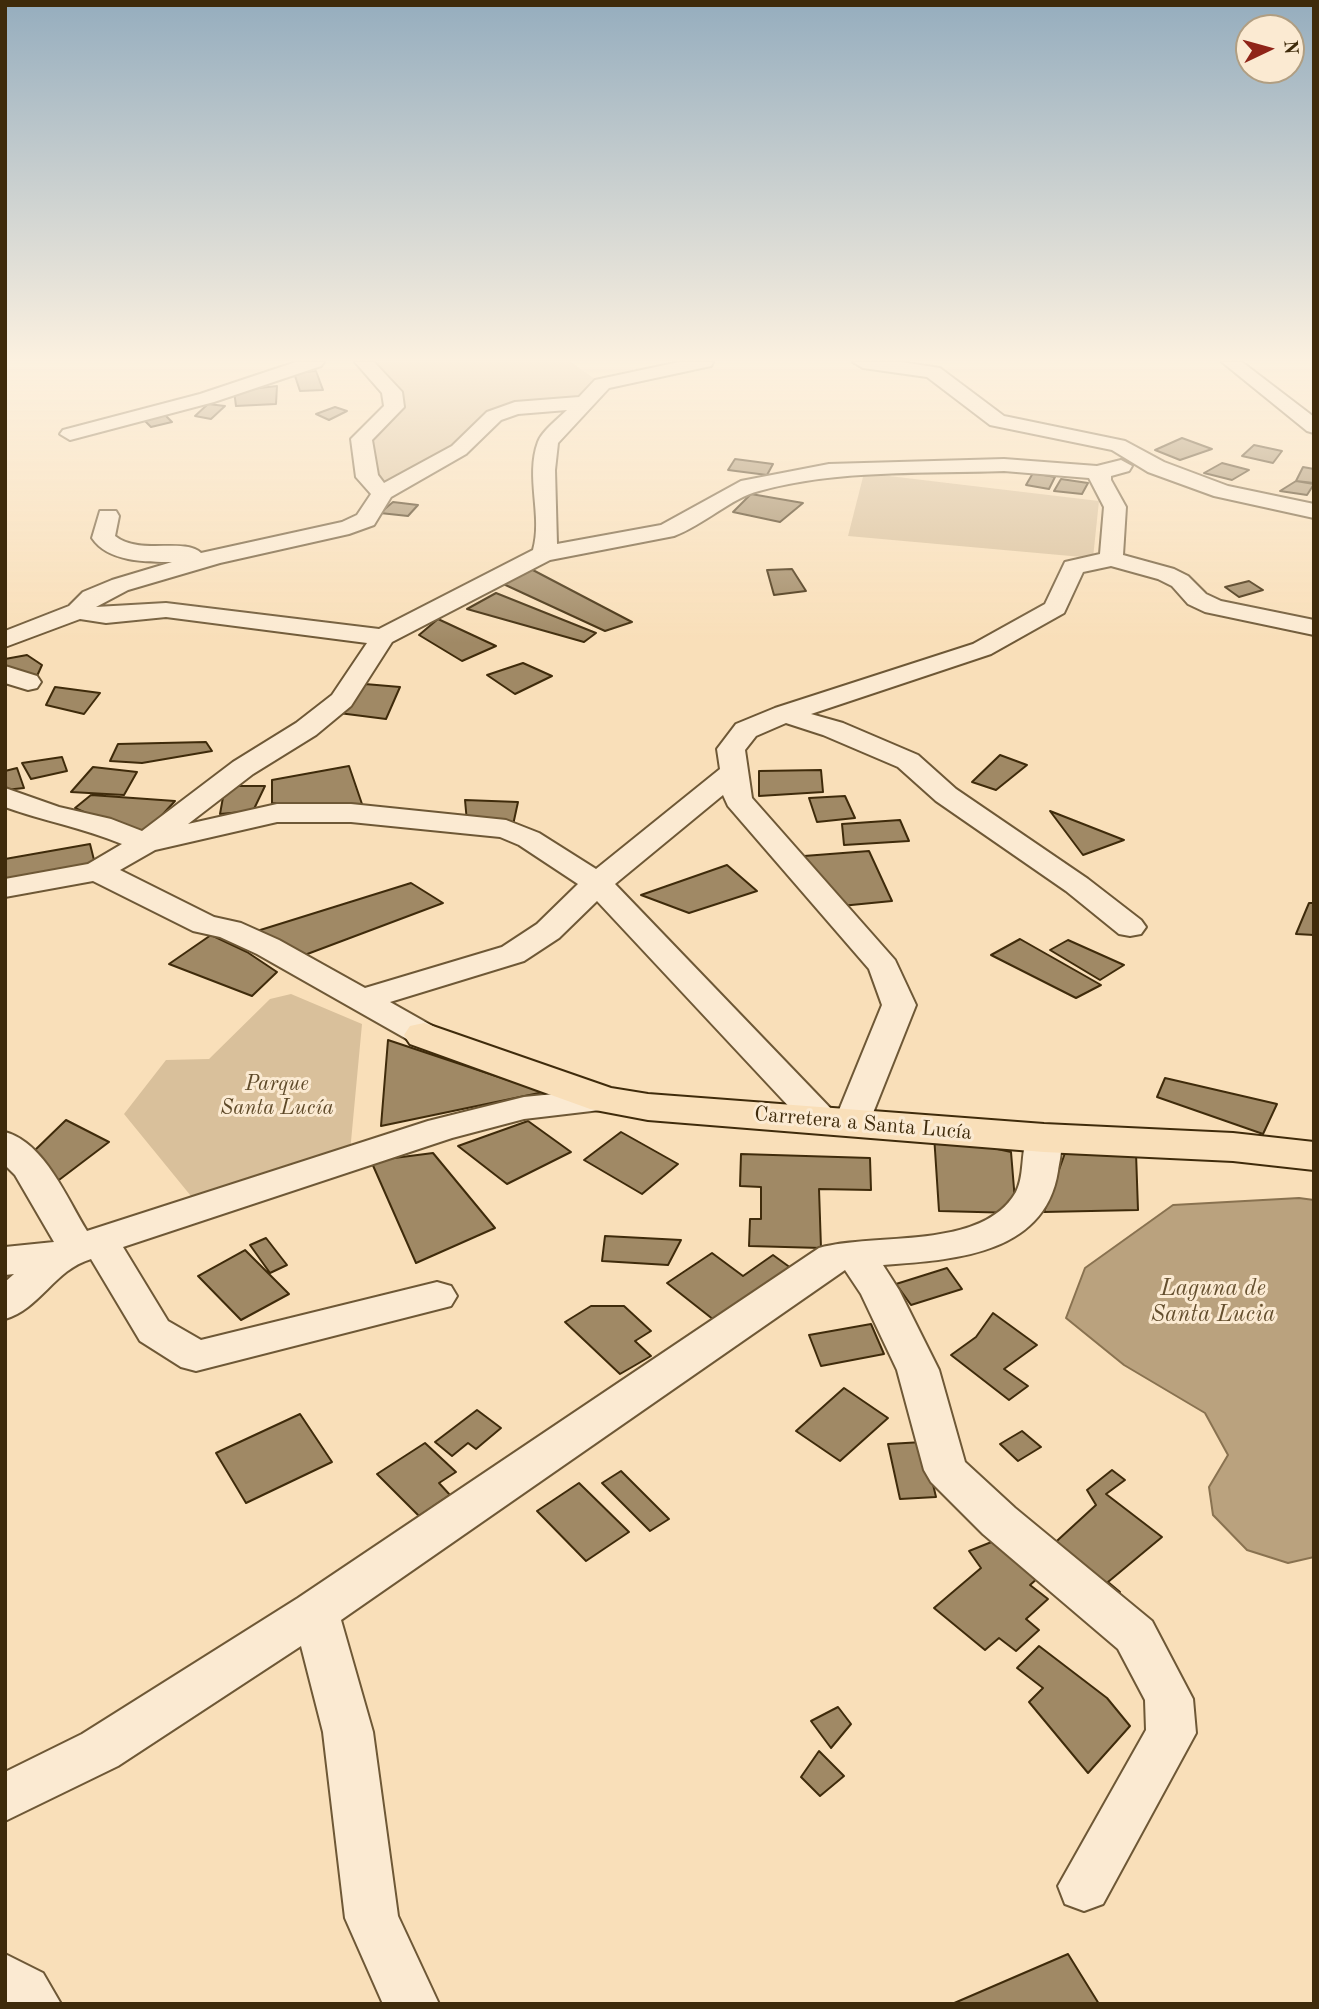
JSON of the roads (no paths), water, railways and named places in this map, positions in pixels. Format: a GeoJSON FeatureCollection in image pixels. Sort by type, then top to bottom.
{"type":"FeatureCollection","features":[{"type":"Feature","properties":{"kind":"main road","name":"Carretera a Santa Lucía"},"geometry":{"type":"LineString","coordinates":[[424,1035],[604,1100],[648,1107],[1044,1138],[1233,1147],[1314,1156]]}},
{"type":"Feature","properties":{"kind":"street"},"geometry":{"type":"LineString","coordinates":[[364,456],[367,477],[382,493]]}},
{"type":"Feature","properties":{"kind":"street"},"geometry":{"type":"LineString","coordinates":[[5,640],[78,611],[92,597],[120,585],[214,557],[349,527],[366,520],[382,493],[449,456]]}},
{"type":"Feature","properties":{"kind":"street"},"geometry":{"type":"LineString","coordinates":[[543,554],[548,537],[544,456]]}},
{"type":"Feature","properties":{"kind":"street"},"geometry":{"type":"LineString","coordinates":[[1137,456],[1156,467],[1222,491],[1314,511]]}},
{"type":"Feature","properties":{"kind":"street"},"geometry":{"type":"LineString","coordinates":[[5,888],[97,872],[145,844],[243,768],[306,729],[342,700],[383,637],[543,554],[666,531],[683,525],[748,486],[829,471],[1004,465],[1101,473],[1109,468],[1127,466],[1156,467]]}},
{"type":"Feature","properties":{"kind":"street"},"geometry":{"type":"LineString","coordinates":[[1101,473],[1100,480],[1115,507],[1111,559]]}},
{"type":"Feature","properties":{"kind":"street"},"geometry":{"type":"LineString","coordinates":[[108,516],[103,538],[111,546],[154,555],[214,557]]}},
{"type":"Feature","properties":{"kind":"street"},"geometry":{"type":"LineString","coordinates":[[5,797],[51,814],[101,825],[145,844],[277,813],[351,813],[506,829],[529,839],[597,883],[836,1122],[899,1005],[884,967],[738,800],[732,773],[731,749],[746,730],[982,649],[1055,608],[1073,567],[1111,559],[1166,573],[1180,581],[1196,598],[1214,607],[1314,628]]}},
{"type":"Feature","properties":{"kind":"street"},"geometry":{"type":"LineString","coordinates":[[78,611],[106,616],[166,610],[383,637]]}},
{"type":"Feature","properties":{"kind":"street"},"geometry":{"type":"LineString","coordinates":[[785,715],[833,729],[908,761],[946,795],[1077,885],[1130,927]]}},
{"type":"Feature","properties":{"kind":"street"},"geometry":{"type":"LineString","coordinates":[[360,1000],[513,954],[548,932],[597,883],[732,773]]}},
{"type":"Feature","properties":{"kind":"street"},"geometry":{"type":"LineString","coordinates":[[97,872],[204,924],[230,930],[268,947],[424,1035]]}},
{"type":"Feature","properties":{"kind":"street"},"geometry":{"type":"LineString","coordinates":[[5,1261],[78,1248],[441,1129],[524,1108],[604,1100]]}},
{"type":"Feature","properties":{"kind":"street"},"geometry":{"type":"LineString","coordinates":[[5,1797],[100,1750],[316,1612],[832,1258],[854,1252],[939,1246],[998,1232],[1019,1215],[1034,1195],[1044,1138]]}},
{"type":"Feature","properties":{"kind":"street"},"geometry":{"type":"LineString","coordinates":[[5,1144],[29,1167],[78,1248],[153,1331],[196,1356],[438,1296]]}},
{"type":"Feature","properties":{"kind":"street"},"geometry":{"type":"LineString","coordinates":[[5,1305],[78,1248]]}},
{"type":"Feature","properties":{"kind":"street"},"geometry":{"type":"LineString","coordinates":[[854,1252],[879,1290],[918,1370],[946,1470],[999,1521],[1135,1635],[1170,1699],[1171,1732],[1084,1886]]}},
{"type":"Feature","properties":{"kind":"street"},"geometry":{"type":"LineString","coordinates":[[316,1612],[348,1732],[372,1917],[411,2004]]}},
{"type":"Feature","properties":{"kind":"street"},"geometry":{"type":"LineString","coordinates":[[5,1981],[24,1992],[33,2004]]}},
{"type":"Feature","properties":{"kind":"water","name":"Laguna de Santa Lucia"},"geometry":{"type":"Polygon","coordinates":[[[1299,1198],[1314,1200],[1314,1557],[1288,1563],[1247,1550],[1213,1515],[1209,1487],[1228,1455],[1205,1413],[1124,1365],[1066,1318],[1085,1268],[1173,1205],[1299,1198]]]}},
{"type":"Feature","properties":{"kind":"park label","name":"Parque Santa Lucía"},"geometry":{"type":"Point","coordinates":[277,1096]}}]}
